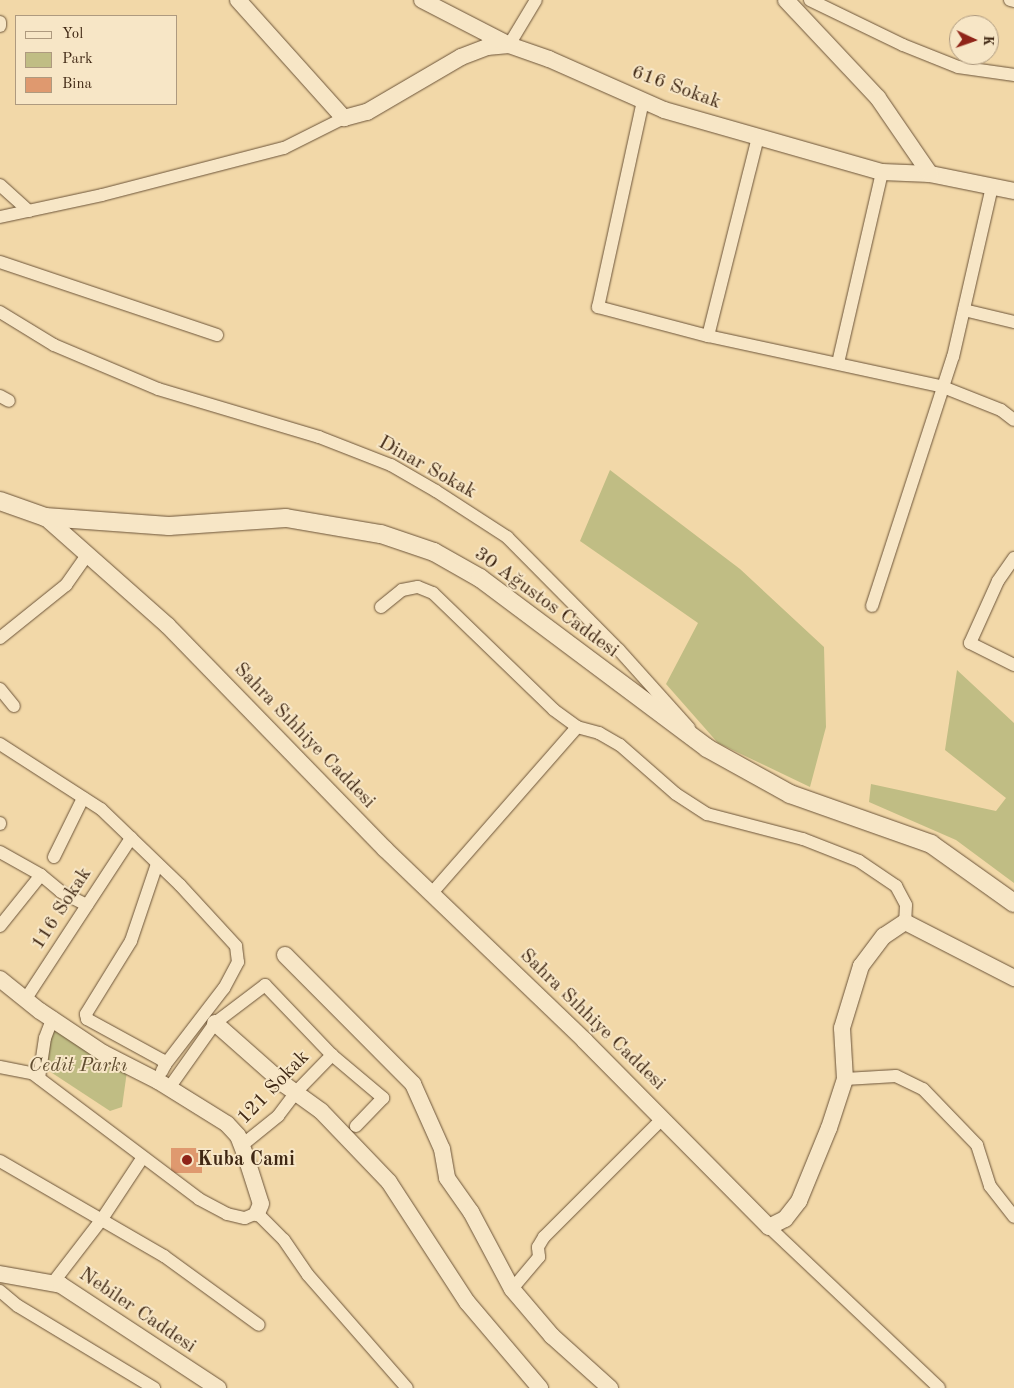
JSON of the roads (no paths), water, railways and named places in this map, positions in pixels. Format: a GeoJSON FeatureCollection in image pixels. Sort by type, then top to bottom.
{"type":"FeatureCollection","features":[{"type":"Feature","properties":{"kind":"main road","name":"30 Ağustos Caddesi"},"geometry":{"type":"LineString","coordinates":[[0,501],[45,517],[169,526],[286,518],[381,534],[434,552],[480,578],[707,748],[790,794],[931,844],[1014,904]]}},
{"type":"Feature","properties":{"kind":"street"},"geometry":{"type":"LineString","coordinates":[[238,0],[344,118]]}},
{"type":"Feature","properties":{"kind":"street","name":"616 Sokak"},"geometry":{"type":"LineString","coordinates":[[422,0],[509,45],[643,101],[758,137],[882,172],[930,174],[1014,191]]}},
{"type":"Feature","properties":{"kind":"street"},"geometry":{"type":"LineString","coordinates":[[0,217],[284,148],[344,118],[368,112],[461,57],[486,47],[509,45],[536,0]]}},
{"type":"Feature","properties":{"kind":"street"},"geometry":{"type":"LineString","coordinates":[[786,0],[878,98],[930,174]]}},
{"type":"Feature","properties":{"kind":"street"},"geometry":{"type":"LineString","coordinates":[[810,0],[903,45],[958,67],[1014,75]]}},
{"type":"Feature","properties":{"kind":"street"},"geometry":{"type":"LineString","coordinates":[[1010,0],[1014,1]]}},
{"type":"Feature","properties":{"kind":"street"},"geometry":{"type":"LineString","coordinates":[[643,101],[598,307],[708,336],[943,386],[1001,410],[1014,420]]}},
{"type":"Feature","properties":{"kind":"street"},"geometry":{"type":"LineString","coordinates":[[708,336],[758,137]]}},
{"type":"Feature","properties":{"kind":"street"},"geometry":{"type":"LineString","coordinates":[[838,363],[882,172]]}},
{"type":"Feature","properties":{"kind":"street"},"geometry":{"type":"LineString","coordinates":[[0,185],[29,211]]}},
{"type":"Feature","properties":{"kind":"street"},"geometry":{"type":"LineString","coordinates":[[872,606],[943,386],[964,310],[992,187]]}},
{"type":"Feature","properties":{"kind":"street"},"geometry":{"type":"LineString","coordinates":[[0,262],[217,335]]}},
{"type":"Feature","properties":{"kind":"street"},"geometry":{"type":"LineString","coordinates":[[964,310],[1014,322]]}},
{"type":"Feature","properties":{"kind":"street","name":"Dinar Sokak"},"geometry":{"type":"LineString","coordinates":[[0,312],[54,345],[158,389],[319,437],[390,465],[436,491],[507,537],[619,650],[707,748]]}},
{"type":"Feature","properties":{"kind":"street","name":"Sahra Sıhhiye Caddesi"},"geometry":{"type":"LineString","coordinates":[[45,517],[168,626],[431,894],[663,1118],[769,1227]]}},
{"type":"Feature","properties":{"kind":"street"},"geometry":{"type":"LineString","coordinates":[[0,638],[66,585],[87,555]]}},
{"type":"Feature","properties":{"kind":"street"},"geometry":{"type":"LineString","coordinates":[[1014,558],[998,580],[970,643],[1014,666]]}},
{"type":"Feature","properties":{"kind":"street"},"geometry":{"type":"LineString","coordinates":[[381,607],[402,590],[418,588],[433,594],[554,710],[577,726],[598,733],[620,745],[676,794],[707,814],[803,839],[859,861],[896,886],[906,905],[905,922]]}},
{"type":"Feature","properties":{"kind":"street"},"geometry":{"type":"LineString","coordinates":[[0,689],[14,706]]}},
{"type":"Feature","properties":{"kind":"street"},"geometry":{"type":"LineString","coordinates":[[431,894],[577,726]]}},
{"type":"Feature","properties":{"kind":"street"},"geometry":{"type":"LineString","coordinates":[[0,744],[84,798],[131,838],[220,926],[236,946],[238,962],[191,1035],[165,1065],[163,1084]]}},
{"type":"Feature","properties":{"kind":"street"},"geometry":{"type":"LineString","coordinates":[[54,856],[84,798]]}},
{"type":"Feature","properties":{"kind":"street","name":"116 Sokak"},"geometry":{"type":"LineString","coordinates":[[25,1000],[131,838]]}},
{"type":"Feature","properties":{"kind":"street"},"geometry":{"type":"LineString","coordinates":[[0,852],[40,875],[47,884],[88,904]]}},
{"type":"Feature","properties":{"kind":"street"},"geometry":{"type":"LineString","coordinates":[[157,864],[131,941],[86,1014],[87,1019],[162,1060],[165,1065]]}},
{"type":"Feature","properties":{"kind":"street"},"geometry":{"type":"LineString","coordinates":[[0,926],[40,875]]}},
{"type":"Feature","properties":{"kind":"street"},"geometry":{"type":"LineString","coordinates":[[905,922],[1014,978]]}},
{"type":"Feature","properties":{"kind":"street"},"geometry":{"type":"LineString","coordinates":[[905,922],[884,936],[861,966],[842,1028],[845,1079],[799,1201],[784,1218],[769,1227],[938,1388]]}},
{"type":"Feature","properties":{"kind":"street"},"geometry":{"type":"LineString","coordinates":[[285,954],[413,1084],[442,1149],[448,1178],[471,1212],[512,1289],[552,1336],[610,1388]]}},
{"type":"Feature","properties":{"kind":"street"},"geometry":{"type":"LineString","coordinates":[[0,978],[25,1000],[53,1017],[103,1053],[163,1084],[228,1124],[242,1146],[261,1204],[257,1213],[246,1218],[227,1214],[199,1199],[39,1078],[14,1068],[0,1067]]}},
{"type":"Feature","properties":{"kind":"street"},"geometry":{"type":"LineString","coordinates":[[163,1084],[215,1023],[265,984],[332,1056],[383,1098],[356,1126]]}},
{"type":"Feature","properties":{"kind":"street"},"geometry":{"type":"LineString","coordinates":[[39,1078],[45,1038],[53,1017]]}},
{"type":"Feature","properties":{"kind":"street"},"geometry":{"type":"LineString","coordinates":[[215,1023],[321,1111],[389,1182],[467,1302],[540,1388]]}},
{"type":"Feature","properties":{"kind":"street","name":"121 Sokak"},"geometry":{"type":"LineString","coordinates":[[242,1146],[278,1116],[296,1092],[332,1056]]}},
{"type":"Feature","properties":{"kind":"street"},"geometry":{"type":"LineString","coordinates":[[845,1079],[896,1076],[922,1089],[977,1145],[990,1186],[1014,1217]]}},
{"type":"Feature","properties":{"kind":"street"},"geometry":{"type":"LineString","coordinates":[[512,1289],[539,1257],[538,1248],[544,1238],[663,1118]]}},
{"type":"Feature","properties":{"kind":"street"},"geometry":{"type":"LineString","coordinates":[[52,1284],[102,1219],[144,1157]]}},
{"type":"Feature","properties":{"kind":"street"},"geometry":{"type":"LineString","coordinates":[[0,1161],[164,1256],[259,1325]]}},
{"type":"Feature","properties":{"kind":"street"},"geometry":{"type":"LineString","coordinates":[[257,1213],[284,1240],[308,1275],[407,1388]]}},
{"type":"Feature","properties":{"kind":"street","name":"Nebiler Caddesi"},"geometry":{"type":"LineString","coordinates":[[0,1274],[20,1280],[52,1284],[94,1305],[195,1376],[218,1388]]}},
{"type":"Feature","properties":{"kind":"street"},"geometry":{"type":"LineString","coordinates":[[0,1291],[18,1306],[154,1388]]}},
{"type":"Feature","properties":{"kind":"place","name":"Kuba Cami"},"geometry":{"type":"Point","coordinates":[187,1160]}},
{"type":"Feature","properties":{"kind":"park label","name":"Cedit Parkı"},"geometry":{"type":"Point","coordinates":[78,1066]}}]}
